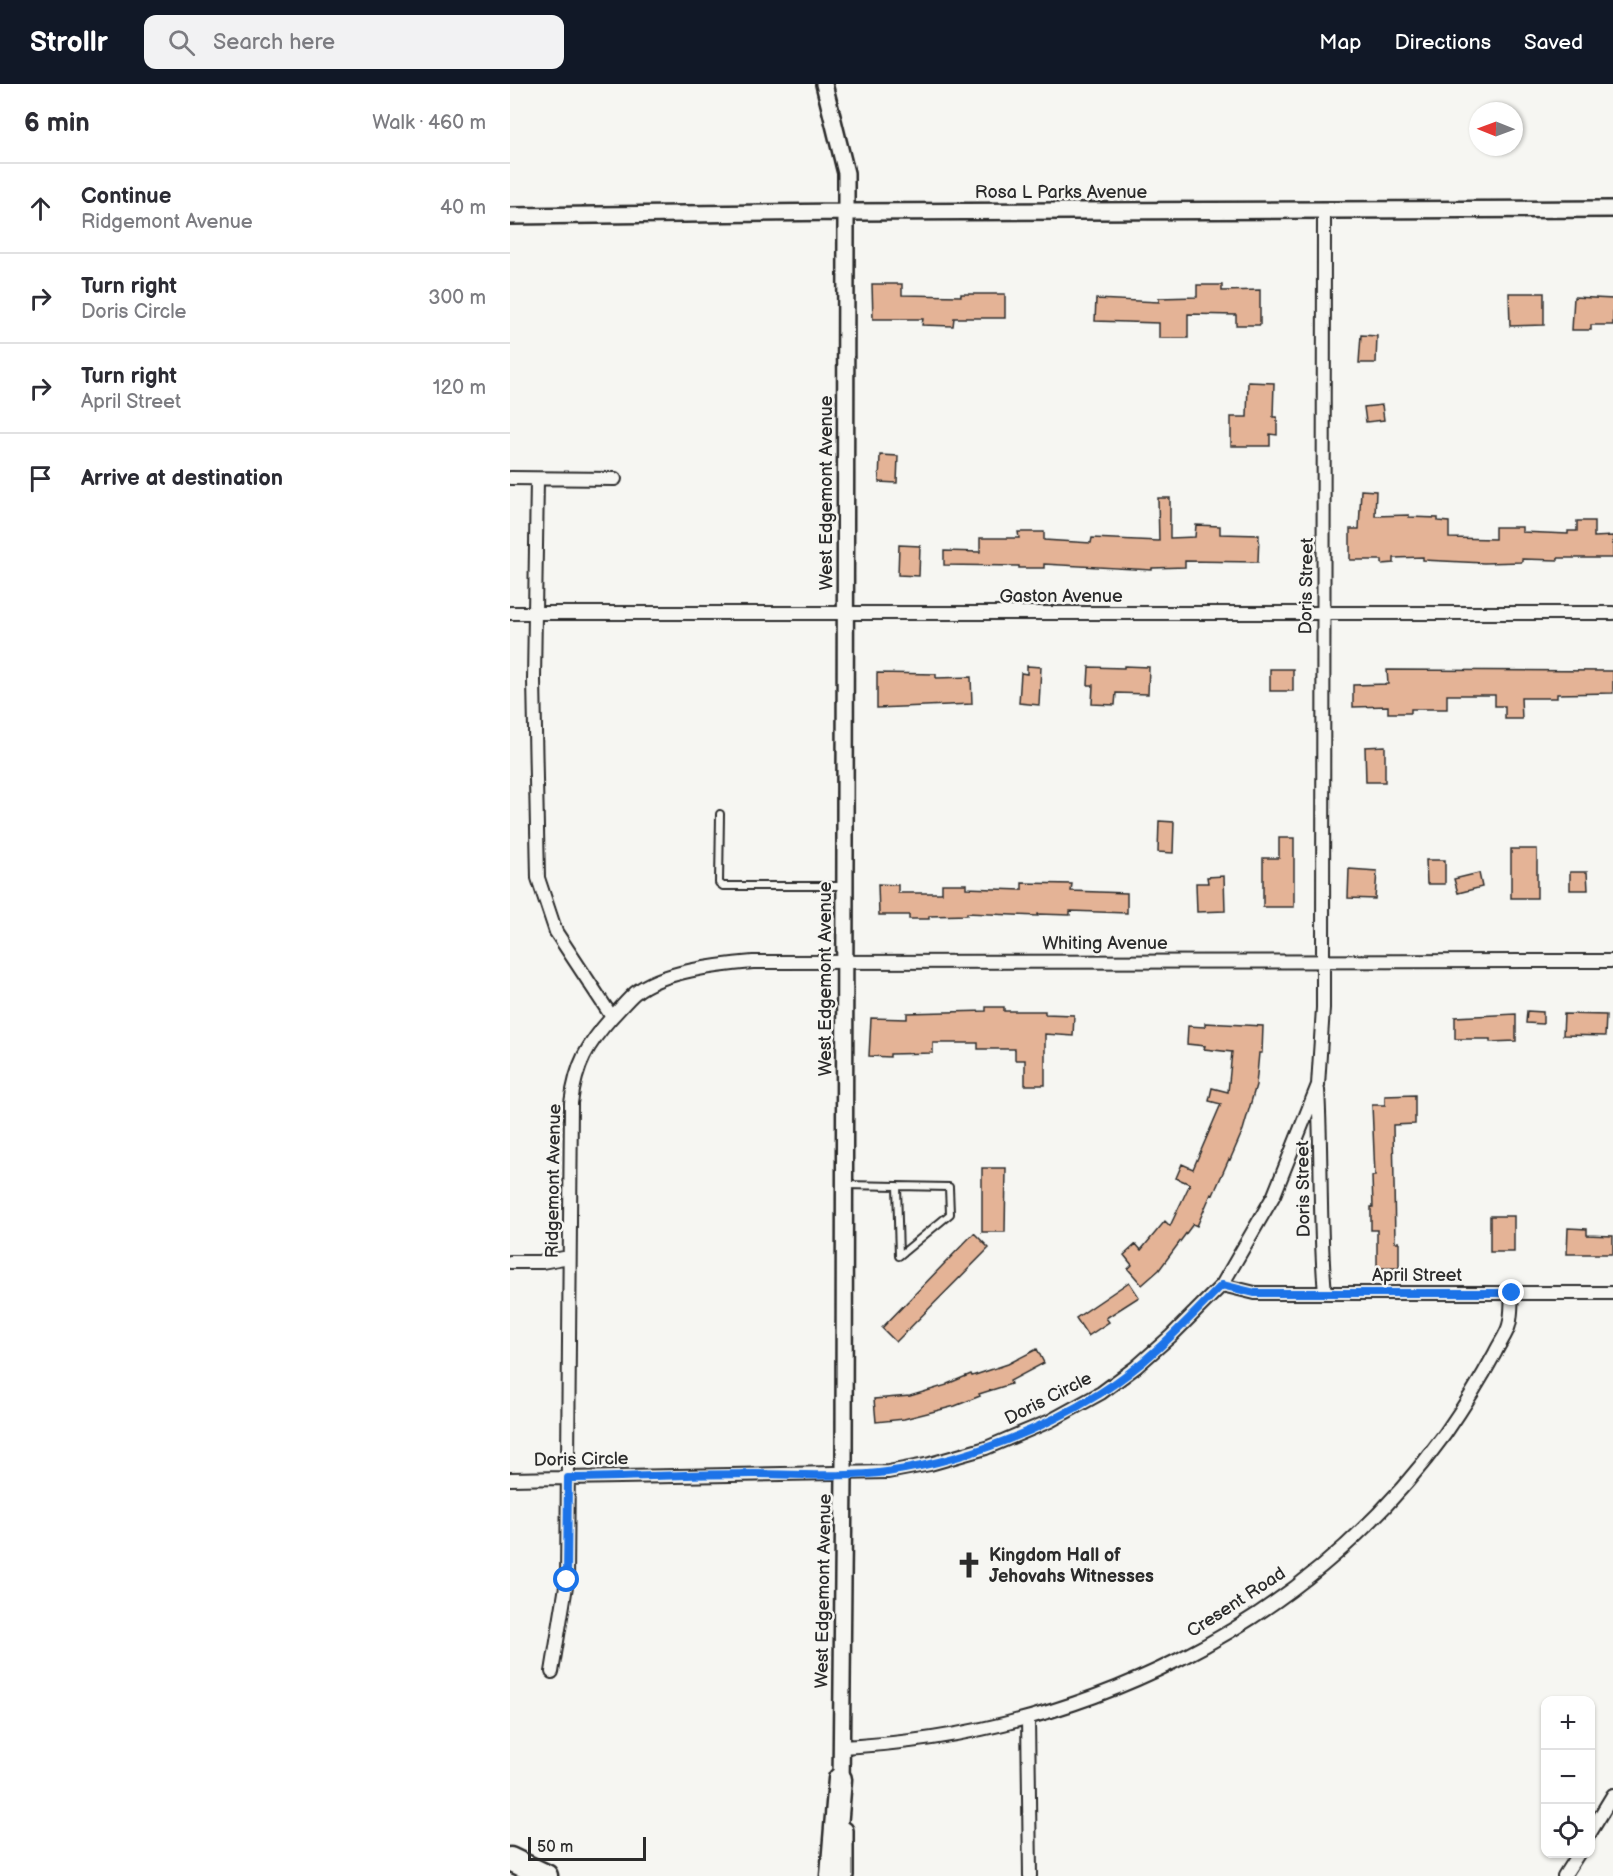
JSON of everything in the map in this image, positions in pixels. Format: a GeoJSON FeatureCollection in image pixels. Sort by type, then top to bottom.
{"type":"FeatureCollection","features":[{"type":"Feature","properties":{"kind":"highway"},"geometry":{"type":"LineString","coordinates":[[832,1876],[840,1779]]}},
{"type":"Feature","properties":{"kind":"highway"},"geometry":{"type":"LineString","coordinates":[[510,1859],[546,1876]]}},
{"type":"Feature","properties":{"kind":"street","name":"West Edgemont Avenue"},"geometry":{"type":"LineString","coordinates":[[824,84],[846,173],[844,1474],[840,1747],[840,1779],[846,1836],[845,1876]]}},
{"type":"Feature","properties":{"kind":"street","name":"Rosa L Parks Avenue"},"geometry":{"type":"LineString","coordinates":[[510,216],[846,212],[1613,209]]}},
{"type":"Feature","properties":{"kind":"street","name":"Doris Street"},"geometry":{"type":"LineString","coordinates":[[1323,962],[1324,211]]}},
{"type":"Feature","properties":{"kind":"street"},"geometry":{"type":"LineString","coordinates":[[510,478],[615,479]]}},
{"type":"Feature","properties":{"kind":"street"},"geometry":{"type":"LineString","coordinates":[[537,478],[534,680],[538,879],[556,932],[612,1017]]}},
{"type":"Feature","properties":{"kind":"street","name":"Gaston Avenue"},"geometry":{"type":"LineString","coordinates":[[510,613],[1613,613]]}},
{"type":"Feature","properties":{"kind":"street","name":"Whiting Avenue"},"geometry":{"type":"LineString","coordinates":[[612,1017],[637,992],[664,978],[693,970],[753,962],[1613,961]]}},
{"type":"Feature","properties":{"kind":"street","name":"Doris Circle"},"geometry":{"type":"LineString","coordinates":[[510,1479],[888,1472],[930,1464],[986,1448],[1050,1421],[1101,1393],[1136,1367],[1171,1336],[1222,1285],[1274,1195],[1318,1085],[1323,1008],[1323,962]]}},
{"type":"Feature","properties":{"kind":"street","name":"Ridgemont Avenue"},"geometry":{"type":"LineString","coordinates":[[552,1672],[567,1580],[570,1120],[579,1065],[591,1041],[612,1017]]}},
{"type":"Feature","properties":{"kind":"street","name":"Doris Street"},"geometry":{"type":"LineString","coordinates":[[1318,1085],[1324,1293]]}},
{"type":"Feature","properties":{"kind":"street"},"geometry":{"type":"LineString","coordinates":[[510,1262],[542,1262],[569,1257]]}},
{"type":"Feature","properties":{"kind":"street","name":"April Street"},"geometry":{"type":"LineString","coordinates":[[1222,1285],[1255,1293],[1613,1293]]}},
{"type":"Feature","properties":{"kind":"street","name":"Cresent Road"},"geometry":{"type":"LineString","coordinates":[[840,1747],[916,1741],[996,1727],[1108,1692],[1190,1654],[1269,1605],[1338,1552],[1400,1490],[1430,1455],[1482,1377],[1508,1328],[1512,1293]]}},
{"type":"Feature","properties":{"kind":"street"},"geometry":{"type":"LineString","coordinates":[[1028,1718],[1030,1876]]}},
{"type":"Feature","properties":{"kind":"street"},"geometry":{"type":"LineString","coordinates":[[1595,1825],[1613,1796]]}},
{"type":"Feature","properties":{"kind":"street"},"geometry":{"type":"LineString","coordinates":[[1564,1876],[1575,1858]]}},
{"type":"Feature","properties":{"kind":"lane"},"geometry":{"type":"LineString","coordinates":[[720,814],[719,883],[723,885],[845,886]]}},
{"type":"Feature","properties":{"kind":"lane"},"geometry":{"type":"LineString","coordinates":[[844,1185],[897,1186],[950,1187],[950,1214],[899,1256],[897,1186]]}},
{"type":"Feature","properties":{"kind":"building"},"geometry":{"type":"Polygon","coordinates":[[[872,284],[902,284],[902,295],[1005,294],[1005,318],[954,318],[953,326],[922,325],[923,319],[873,319],[872,284]]]}},
{"type":"Feature","properties":{"kind":"building"},"geometry":{"type":"Polygon","coordinates":[[[1197,285],[1222,285],[1222,291],[1260,290],[1260,325],[1236,325],[1236,315],[1188,314],[1188,338],[1159,338],[1159,323],[1095,321],[1096,299],[1159,302],[1159,298],[1197,297],[1197,285]]]}},
{"type":"Feature","properties":{"kind":"building"},"geometry":{"type":"Polygon","coordinates":[[[1509,293],[1544,293],[1544,325],[1510,326],[1509,293]]]}},
{"type":"Feature","properties":{"kind":"building"},"geometry":{"type":"Polygon","coordinates":[[[1574,297],[1613,299],[1613,325],[1591,325],[1591,330],[1572,330],[1574,297]]]}},
{"type":"Feature","properties":{"kind":"building"},"geometry":{"type":"Polygon","coordinates":[[[1361,335],[1377,336],[1376,363],[1359,363],[1361,335]]]}},
{"type":"Feature","properties":{"kind":"building"},"geometry":{"type":"Polygon","coordinates":[[[1248,382],[1274,383],[1273,417],[1277,417],[1277,435],[1270,434],[1270,446],[1231,446],[1231,417],[1247,417],[1248,382]]]}},
{"type":"Feature","properties":{"kind":"building"},"geometry":{"type":"Polygon","coordinates":[[[1382,405],[1384,420],[1366,422],[1364,407],[1382,405]]]}},
{"type":"Feature","properties":{"kind":"building"},"geometry":{"type":"Polygon","coordinates":[[[880,455],[898,456],[897,483],[879,482],[880,455]]]}},
{"type":"Feature","properties":{"kind":"building"},"geometry":{"type":"Polygon","coordinates":[[[1361,490],[1376,491],[1375,516],[1409,515],[1409,517],[1438,518],[1438,521],[1449,522],[1449,538],[1495,539],[1495,527],[1522,527],[1522,532],[1568,534],[1568,531],[1577,531],[1577,521],[1594,521],[1594,537],[1613,536],[1613,558],[1522,559],[1522,562],[1484,563],[1423,560],[1423,557],[1394,558],[1394,563],[1382,564],[1382,560],[1350,560],[1350,529],[1359,529],[1361,490]]]}},
{"type":"Feature","properties":{"kind":"building"},"geometry":{"type":"Polygon","coordinates":[[[1158,498],[1170,498],[1170,538],[1195,537],[1196,525],[1220,526],[1220,534],[1259,535],[1258,562],[1185,561],[1185,567],[1152,568],[1152,570],[1044,564],[1044,568],[944,565],[944,551],[980,552],[980,538],[1019,538],[1018,532],[1044,532],[1044,540],[1091,543],[1092,538],[1159,541],[1158,498]]]}},
{"type":"Feature","properties":{"kind":"building"},"geometry":{"type":"Polygon","coordinates":[[[899,545],[920,546],[919,576],[898,575],[899,545]]]}},
{"type":"Feature","properties":{"kind":"building"},"geometry":{"type":"Polygon","coordinates":[[[1027,666],[1041,667],[1039,705],[1019,703],[1021,673],[1027,674],[1027,666]]]}},
{"type":"Feature","properties":{"kind":"building"},"geometry":{"type":"Polygon","coordinates":[[[1124,666],[1149,667],[1148,694],[1116,693],[1115,705],[1092,704],[1093,685],[1088,685],[1089,667],[1124,668],[1124,666]]]}},
{"type":"Feature","properties":{"kind":"building"},"geometry":{"type":"Polygon","coordinates":[[[1270,669],[1293,669],[1293,691],[1270,691],[1270,669]]]}},
{"type":"Feature","properties":{"kind":"building"},"geometry":{"type":"Polygon","coordinates":[[[1387,670],[1613,671],[1613,693],[1557,694],[1557,698],[1521,698],[1522,719],[1505,719],[1505,706],[1495,706],[1495,695],[1447,695],[1447,709],[1411,709],[1411,713],[1388,713],[1388,706],[1353,707],[1353,685],[1388,684],[1387,670]]]}},
{"type":"Feature","properties":{"kind":"building"},"geometry":{"type":"Polygon","coordinates":[[[877,673],[936,674],[936,678],[971,677],[972,704],[877,708],[877,673]]]}},
{"type":"Feature","properties":{"kind":"building"},"geometry":{"type":"Polygon","coordinates":[[[1385,746],[1385,782],[1366,782],[1365,747],[1385,746]]]}},
{"type":"Feature","properties":{"kind":"building"},"geometry":{"type":"Polygon","coordinates":[[[1159,821],[1174,822],[1173,853],[1158,852],[1159,821]]]}},
{"type":"Feature","properties":{"kind":"building"},"geometry":{"type":"Polygon","coordinates":[[[1279,838],[1294,838],[1294,907],[1263,907],[1263,858],[1279,858],[1279,838]]]}},
{"type":"Feature","properties":{"kind":"building"},"geometry":{"type":"Polygon","coordinates":[[[1511,849],[1537,849],[1537,898],[1511,898],[1511,849]]]}},
{"type":"Feature","properties":{"kind":"building"},"geometry":{"type":"Polygon","coordinates":[[[1426,860],[1445,860],[1445,884],[1427,884],[1426,860]]]}},
{"type":"Feature","properties":{"kind":"building"},"geometry":{"type":"Polygon","coordinates":[[[1349,869],[1377,871],[1375,899],[1348,898],[1349,869]]]}},
{"type":"Feature","properties":{"kind":"building"},"geometry":{"type":"Polygon","coordinates":[[[1570,872],[1587,872],[1588,890],[1570,890],[1570,872]]]}},
{"type":"Feature","properties":{"kind":"building"},"geometry":{"type":"Polygon","coordinates":[[[1479,873],[1482,887],[1458,893],[1454,879],[1479,873]]]}},
{"type":"Feature","properties":{"kind":"building"},"geometry":{"type":"Polygon","coordinates":[[[1224,876],[1225,911],[1197,912],[1196,883],[1208,883],[1207,877],[1224,876]]]}},
{"type":"Feature","properties":{"kind":"building"},"geometry":{"type":"Polygon","coordinates":[[[1022,883],[1072,884],[1071,891],[1127,893],[1127,913],[1070,911],[1070,915],[1038,914],[1038,916],[967,913],[967,915],[929,916],[929,919],[909,919],[909,915],[879,915],[878,884],[898,885],[898,893],[942,893],[942,884],[966,884],[966,888],[1022,890],[1022,883]]]}},
{"type":"Feature","properties":{"kind":"building"},"geometry":{"type":"Polygon","coordinates":[[[986,1007],[1004,1007],[1004,1011],[1045,1011],[1045,1014],[1074,1015],[1073,1036],[1045,1034],[1045,1085],[1025,1085],[1025,1060],[1015,1060],[1015,1049],[978,1049],[978,1043],[933,1043],[933,1053],[890,1054],[890,1057],[869,1056],[871,1018],[907,1019],[907,1013],[986,1011],[986,1007]]]}},
{"type":"Feature","properties":{"kind":"building"},"geometry":{"type":"Polygon","coordinates":[[[1527,1011],[1543,1012],[1543,1024],[1526,1023],[1527,1011]]]}},
{"type":"Feature","properties":{"kind":"building"},"geometry":{"type":"Polygon","coordinates":[[[1516,1014],[1516,1041],[1490,1042],[1490,1039],[1455,1039],[1455,1017],[1516,1014]]]}},
{"type":"Feature","properties":{"kind":"building"},"geometry":{"type":"Polygon","coordinates":[[[1564,1014],[1606,1015],[1605,1036],[1563,1035],[1564,1014]]]}},
{"type":"Feature","properties":{"kind":"building"},"geometry":{"type":"Polygon","coordinates":[[[1205,1023],[1263,1026],[1262,1053],[1259,1053],[1256,1085],[1243,1130],[1197,1226],[1193,1224],[1159,1270],[1142,1285],[1128,1269],[1132,1265],[1124,1255],[1136,1244],[1141,1250],[1165,1221],[1170,1226],[1190,1184],[1176,1178],[1182,1164],[1193,1169],[1221,1104],[1209,1101],[1212,1088],[1228,1092],[1232,1052],[1204,1049],[1205,1046],[1187,1044],[1188,1026],[1205,1027],[1205,1023]]]}},
{"type":"Feature","properties":{"kind":"building"},"geometry":{"type":"Polygon","coordinates":[[[1415,1095],[1415,1124],[1393,1125],[1395,1242],[1399,1242],[1399,1268],[1377,1268],[1377,1230],[1371,1230],[1372,1176],[1375,1176],[1372,1105],[1385,1105],[1385,1096],[1415,1095]]]}},
{"type":"Feature","properties":{"kind":"building"},"geometry":{"type":"Polygon","coordinates":[[[982,1168],[1006,1168],[1005,1232],[982,1232],[982,1168]]]}},
{"type":"Feature","properties":{"kind":"building"},"geometry":{"type":"Polygon","coordinates":[[[1490,1216],[1514,1216],[1514,1252],[1490,1252],[1490,1216]]]}},
{"type":"Feature","properties":{"kind":"building"},"geometry":{"type":"Polygon","coordinates":[[[1568,1228],[1587,1229],[1587,1235],[1613,1236],[1613,1254],[1567,1254],[1568,1228]]]}},
{"type":"Feature","properties":{"kind":"building"},"geometry":{"type":"Polygon","coordinates":[[[974,1233],[989,1248],[896,1342],[882,1328],[974,1233]]]}},
{"type":"Feature","properties":{"kind":"building"},"geometry":{"type":"Polygon","coordinates":[[[1129,1282],[1139,1297],[1106,1318],[1109,1322],[1088,1336],[1076,1318],[1129,1282]]]}},
{"type":"Feature","properties":{"kind":"building"},"geometry":{"type":"Polygon","coordinates":[[[1037,1349],[1044,1363],[1010,1381],[1011,1384],[979,1394],[980,1396],[955,1406],[904,1419],[876,1422],[874,1399],[910,1396],[947,1385],[971,1374],[972,1376],[1008,1364],[1037,1349]]]}},
{"type":"Feature","properties":{"kind":"place","name":"Kingdom Hall of Jehovahs Witnesses"},"geometry":{"type":"Point","coordinates":[969,1565]}},
{"type":"Feature","properties":{"kind":"route"},"geometry":{"type":"LineString","coordinates":[[567,1580],[568,1478],[720,1474],[874,1474],[930,1464],[986,1448],[1025,1433],[1101,1393],[1136,1367],[1171,1336],[1222,1285],[1255,1293],[1512,1293]]}}]}
